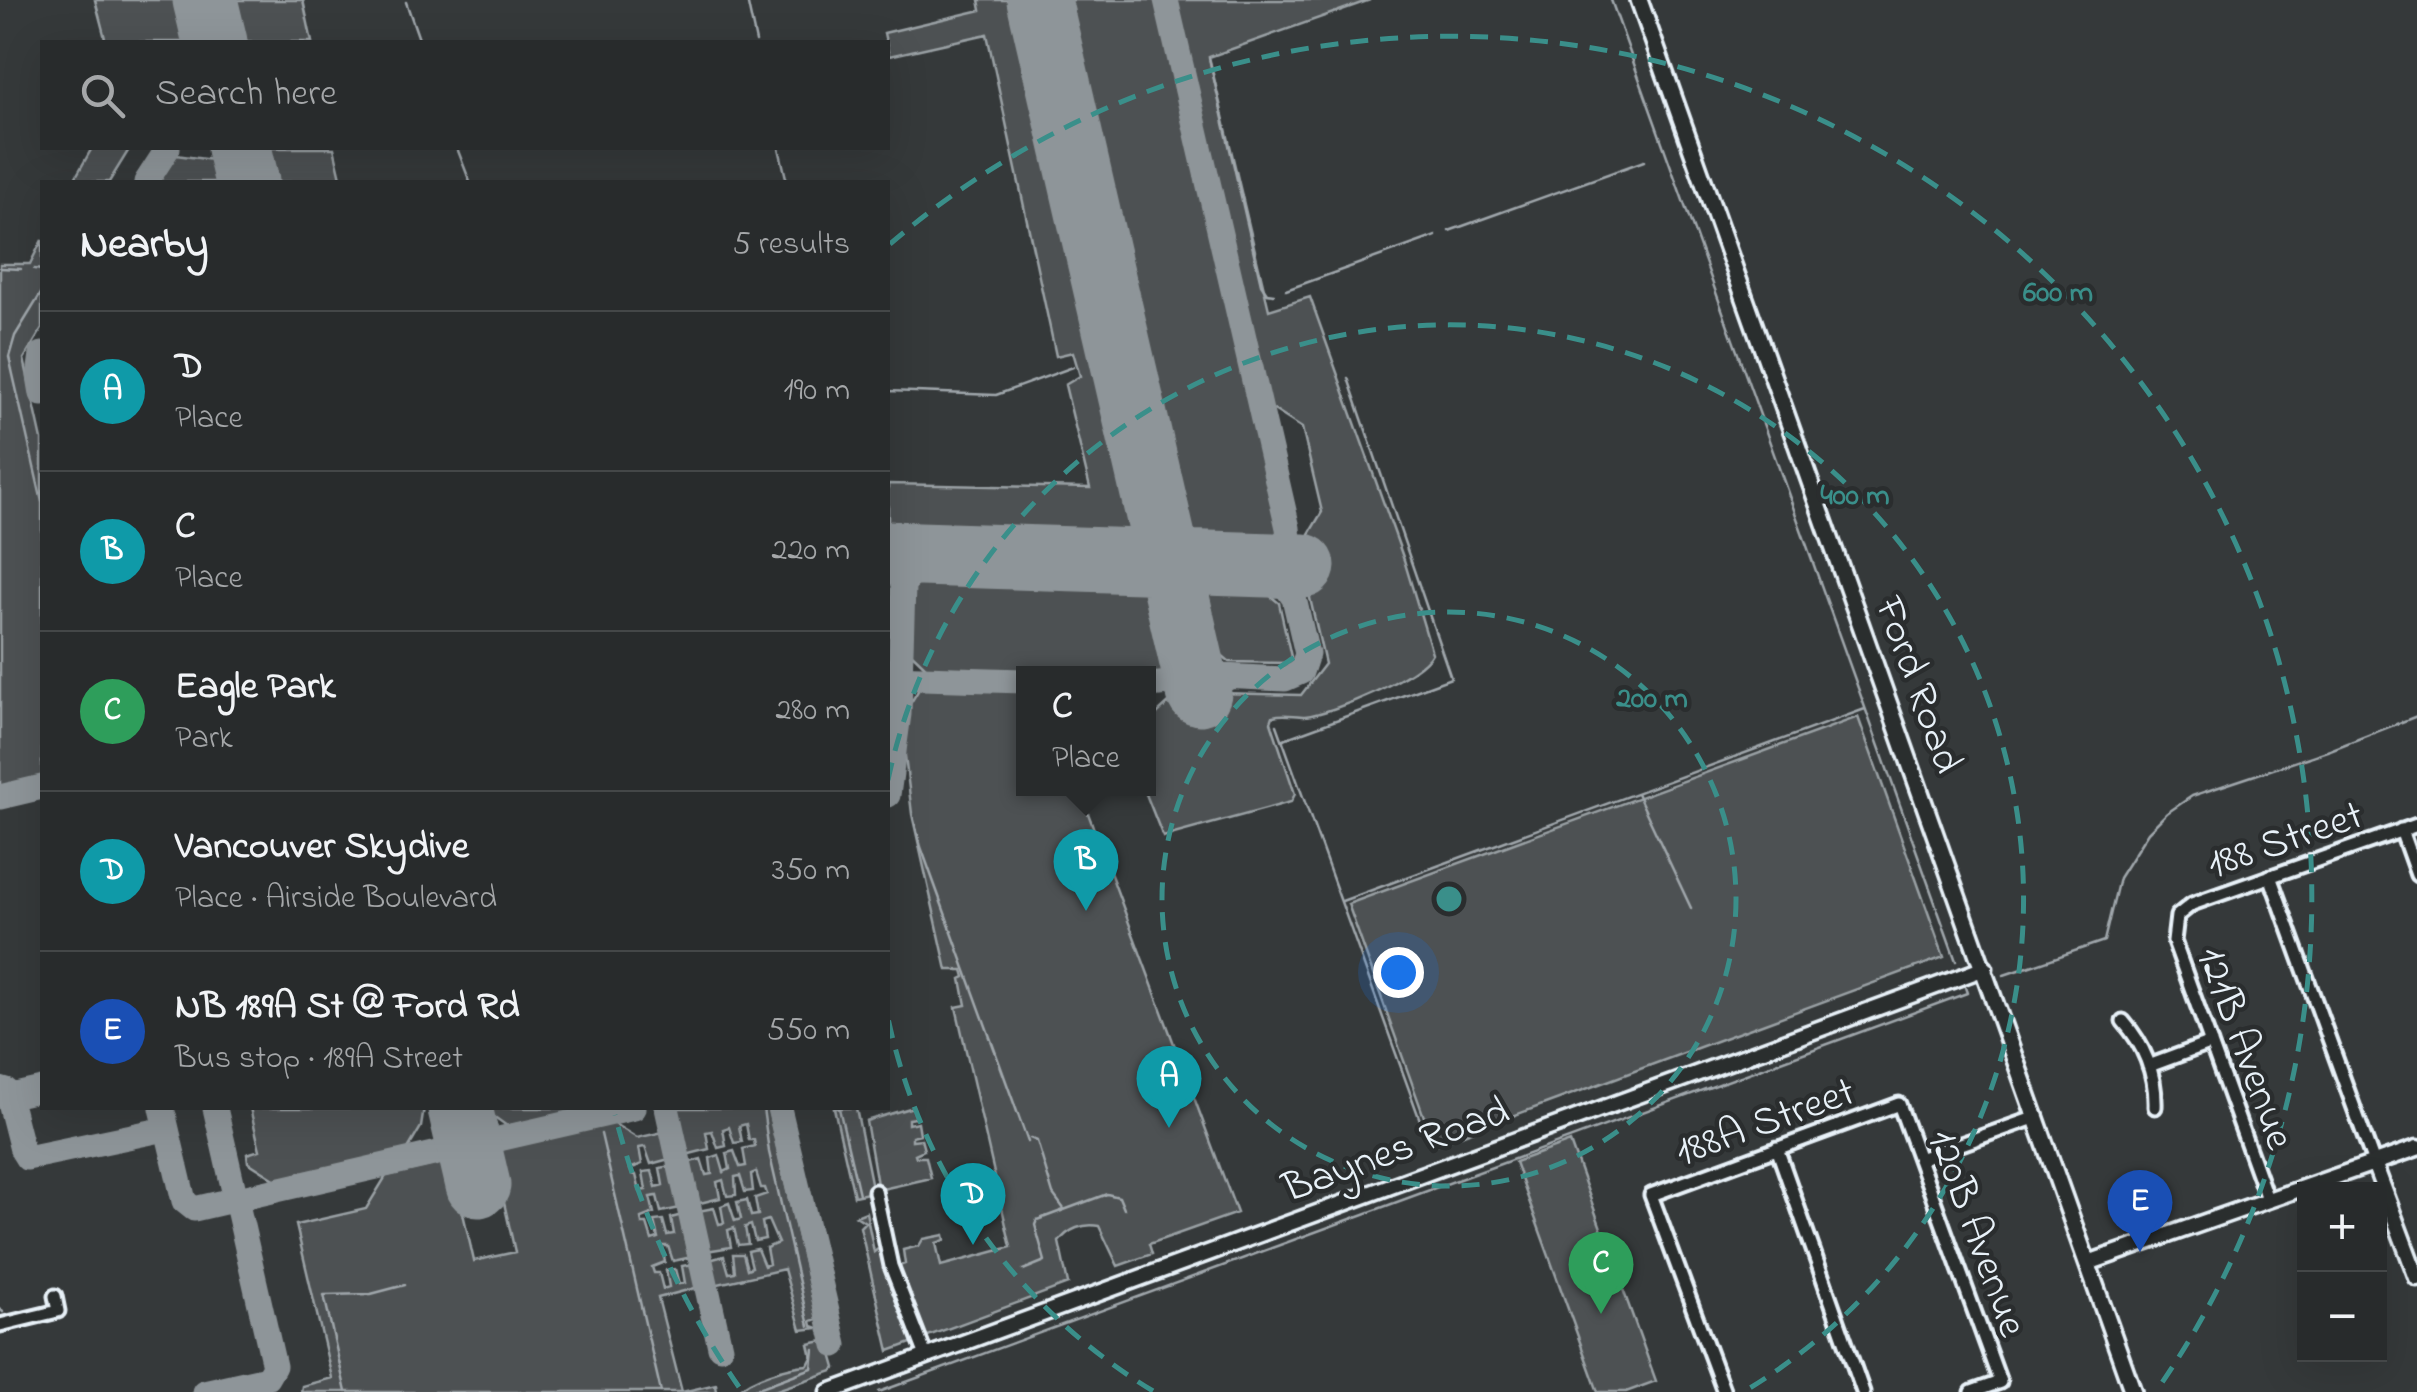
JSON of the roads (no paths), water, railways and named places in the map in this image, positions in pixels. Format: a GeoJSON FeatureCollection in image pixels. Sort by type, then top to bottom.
{"type":"FeatureCollection","features":[{"type":"Feature","properties":{"kind":"main road","name":"Ford Road"},"geometry":{"type":"LineString","coordinates":[[1639,0],[2133,1392]]}},
{"type":"Feature","properties":{"kind":"street","name":"188 Street"},"geometry":{"type":"LineString","coordinates":[[2176,916],[2192,904],[2417,824]]}},
{"type":"Feature","properties":{"kind":"street"},"geometry":{"type":"LineString","coordinates":[[2401,830],[2417,875]]}},
{"type":"Feature","properties":{"kind":"street"},"geometry":{"type":"LineString","coordinates":[[2270,876],[2417,1278]]}},
{"type":"Feature","properties":{"kind":"street","name":"121B Avenue"},"geometry":{"type":"LineString","coordinates":[[2176,916],[2174,941],[2268,1199]]}},
{"type":"Feature","properties":{"kind":"street","name":"Baynes Road"},"geometry":{"type":"LineString","coordinates":[[829,1392],[1985,968]]}},
{"type":"Feature","properties":{"kind":"street"},"geometry":{"type":"LineString","coordinates":[[2123,1021],[2138,1038],[2149,1066],[2156,1086],[2155,1107]]}},
{"type":"Feature","properties":{"kind":"street"},"geometry":{"type":"LineString","coordinates":[[2149,1066],[2212,1043]]}},
{"type":"Feature","properties":{"kind":"street","name":"188A Street"},"geometry":{"type":"LineString","coordinates":[[1724,1392],[1651,1195],[1899,1104]]}},
{"type":"Feature","properties":{"kind":"street","name":"120B Avenue"},"geometry":{"type":"LineString","coordinates":[[1899,1104],[2000,1382],[1972,1392]]}},
{"type":"Feature","properties":{"kind":"street"},"geometry":{"type":"LineString","coordinates":[[1919,1159],[2034,1118]]}},
{"type":"Feature","properties":{"kind":"street"},"geometry":{"type":"LineString","coordinates":[[1777,1148],[1863,1392]]}},
{"type":"Feature","properties":{"kind":"street"},"geometry":{"type":"LineString","coordinates":[[2088,1263],[2417,1148]]}},
{"type":"Feature","properties":{"kind":"street"},"geometry":{"type":"LineString","coordinates":[[875,1191],[891,1266],[926,1356]]}},
{"type":"Feature","properties":{"kind":"street"},"geometry":{"type":"LineString","coordinates":[[0,1325],[58,1310],[55,1296]]}},
{"type":"Feature","properties":{"kind":"waterway"},"geometry":{"type":"LineString","coordinates":[[747,0],[756,40]]}},
{"type":"Feature","properties":{"kind":"waterway"},"geometry":{"type":"LineString","coordinates":[[1611,0],[1956,961]]}},
{"type":"Feature","properties":{"kind":"waterway"},"geometry":{"type":"LineString","coordinates":[[406,2],[419,40]]}},
{"type":"Feature","properties":{"kind":"waterway"},"geometry":{"type":"LineString","coordinates":[[1209,58],[1261,284],[1267,293],[1274,294]]}},
{"type":"Feature","properties":{"kind":"waterway"},"geometry":{"type":"LineString","coordinates":[[458,150],[469,180]]}},
{"type":"Feature","properties":{"kind":"waterway"},"geometry":{"type":"LineString","coordinates":[[779,150],[787,180]]}},
{"type":"Feature","properties":{"kind":"waterway"},"geometry":{"type":"LineString","coordinates":[[1449,231],[1644,161]]}},
{"type":"Feature","properties":{"kind":"waterway"},"geometry":{"type":"LineString","coordinates":[[1286,290],[1436,236]]}},
{"type":"Feature","properties":{"kind":"waterway"},"geometry":{"type":"LineString","coordinates":[[0,268],[21,269]]}},
{"type":"Feature","properties":{"kind":"waterway"},"geometry":{"type":"LineString","coordinates":[[34,269],[40,270]]}},
{"type":"Feature","properties":{"kind":"waterway"},"geometry":{"type":"LineString","coordinates":[[40,295],[15,336],[9,357],[40,493]]}},
{"type":"Feature","properties":{"kind":"waterway"},"geometry":{"type":"LineString","coordinates":[[890,391],[996,395],[1073,367]]}},
{"type":"Feature","properties":{"kind":"waterway"},"geometry":{"type":"LineString","coordinates":[[1284,739],[1451,678],[1348,378]]}},
{"type":"Feature","properties":{"kind":"waterway"},"geometry":{"type":"LineString","coordinates":[[1342,901],[1865,709]]}},
{"type":"Feature","properties":{"kind":"waterway"},"geometry":{"type":"LineString","coordinates":[[2004,975],[2104,941],[2119,878],[2148,832],[2192,796],[2417,716]]}},
{"type":"Feature","properties":{"kind":"waterway"},"geometry":{"type":"LineString","coordinates":[[1277,725],[1429,1145]]}},
{"type":"Feature","properties":{"kind":"waterway"},"geometry":{"type":"LineString","coordinates":[[1637,793],[1691,908]]}},
{"type":"Feature","properties":{"kind":"waterway"},"geometry":{"type":"LineString","coordinates":[[914,820],[1028,1142]]}},
{"type":"Feature","properties":{"kind":"waterway"},"geometry":{"type":"LineString","coordinates":[[879,1392],[1967,993],[1965,987]]}},
{"type":"Feature","properties":{"kind":"waterway"},"geometry":{"type":"LineString","coordinates":[[763,1110],[769,1152],[809,1326]]}},
{"type":"Feature","properties":{"kind":"waterway"},"geometry":{"type":"LineString","coordinates":[[839,1110],[859,1194]]}},
{"type":"Feature","properties":{"kind":"waterway"},"geometry":{"type":"LineString","coordinates":[[601,1134],[661,1392]]}},
{"type":"Feature","properties":{"kind":"waterway"},"geometry":{"type":"LineString","coordinates":[[1030,1138],[1037,1141],[1053,1194],[1064,1209]]}},
{"type":"Feature","properties":{"kind":"waterway"},"geometry":{"type":"LineString","coordinates":[[1023,1270],[1045,1261],[1037,1220],[1107,1194],[1119,1197],[1124,1209]]}},
{"type":"Feature","properties":{"kind":"waterway"},"geometry":{"type":"LineString","coordinates":[[346,1392],[324,1295],[371,1294],[405,1285]]}},
{"type":"Feature","properties":{"kind":"waterway"},"geometry":{"type":"LineString","coordinates":[[0,1309],[3,1312]]}},
{"type":"Feature","properties":{"kind":"waterway"},"geometry":{"type":"LineString","coordinates":[[748,1392],[812,1368],[814,1349]]}},
{"type":"Feature","properties":{"kind":"place","name":"C"},"geometry":{"type":"Point","coordinates":[1086,911]}},
{"type":"Feature","properties":{"kind":"place","name":"D"},"geometry":{"type":"Point","coordinates":[1169,1128]}},
{"type":"Feature","properties":{"kind":"place","name":"Vancouver Skydive"},"geometry":{"type":"Point","coordinates":[973,1245]}},
{"type":"Feature","properties":{"kind":"place","name":"NB 189A St @ Ford Rd"},"geometry":{"type":"Point","coordinates":[2140,1252]}},
{"type":"Feature","properties":{"kind":"place","name":"Eagle Park"},"geometry":{"type":"Point","coordinates":[1601,1314]}}]}
